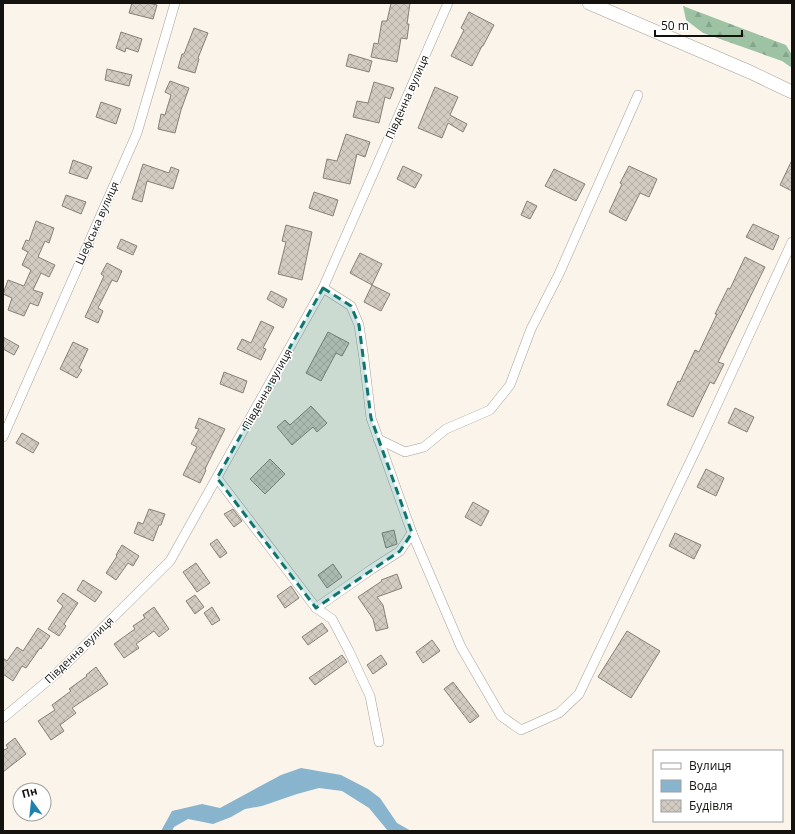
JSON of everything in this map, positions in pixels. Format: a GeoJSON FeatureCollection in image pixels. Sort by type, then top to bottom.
{"type":"FeatureCollection","features":[{"type":"Feature","properties":{"kind":"street","name":"Шефська вулиця"},"geometry":{"type":"LineString","coordinates":[[3,437],[137,133],[175,3]]}},
{"type":"Feature","properties":{"kind":"street","name":"Південна вулиця"},"geometry":{"type":"LineString","coordinates":[[3,718],[57,673],[170,561],[324,288],[448,3]]}},
{"type":"Feature","properties":{"kind":"street"},"geometry":{"type":"LineString","coordinates":[[589,3],[750,72],[792,92]]}},
{"type":"Feature","properties":{"kind":"street"},"geometry":{"type":"LineString","coordinates":[[378,439],[405,452],[424,447],[446,429],[490,410],[510,385],[531,329],[559,274],[638,96]]}},
{"type":"Feature","properties":{"kind":"street"},"geometry":{"type":"LineString","coordinates":[[324,288],[351,306],[359,325],[371,418],[412,533],[461,647],[501,716],[521,730],[559,713],[579,694],[702,438],[792,242]]}},
{"type":"Feature","properties":{"kind":"street"},"geometry":{"type":"LineString","coordinates":[[217,478],[316,608],[332,619],[370,696],[379,742]]}},
{"type":"Feature","properties":{"kind":"street"},"geometry":{"type":"LineString","coordinates":[[316,608],[400,551],[412,533]]}},
{"type":"Feature","properties":{"kind":"highlighted area"},"geometry":{"type":"Polygon","coordinates":[[[323,288],[351,306],[359,325],[371,418],[412,533],[400,551],[316,608],[217,478],[323,288]]]}},
{"type":"Feature","properties":{"kind":"green space"},"geometry":{"type":"Polygon","coordinates":[[[683,6],[786,45],[792,55],[792,68],[782,61],[703,33],[686,20],[683,6]]]}},
{"type":"Feature","properties":{"kind":"water"},"geometry":{"type":"Polygon","coordinates":[[[301,768],[341,775],[368,789],[380,798],[397,823],[411,831],[388,831],[369,808],[342,791],[319,788],[262,806],[245,809],[231,817],[213,824],[188,819],[174,827],[172,831],[161,831],[172,811],[202,804],[220,808],[281,775],[301,768]]]}},
{"type":"Feature","properties":{"kind":"building"},"geometry":{"type":"Polygon","coordinates":[[[132,3],[148,3],[157,5],[153,19],[129,13],[132,3]]]}},
{"type":"Feature","properties":{"kind":"building"},"geometry":{"type":"Polygon","coordinates":[[[391,3],[410,3],[407,24],[409,24],[407,39],[401,38],[397,62],[371,57],[374,43],[378,44],[382,21],[387,21],[391,3]]]}},
{"type":"Feature","properties":{"kind":"building"},"geometry":{"type":"Polygon","coordinates":[[[469,12],[494,25],[472,66],[451,56],[464,30],[461,28],[469,12]]]}},
{"type":"Feature","properties":{"kind":"building"},"geometry":{"type":"Polygon","coordinates":[[[194,28],[208,33],[198,58],[195,73],[178,68],[182,54],[184,54],[194,28]]]}},
{"type":"Feature","properties":{"kind":"building"},"geometry":{"type":"Polygon","coordinates":[[[121,32],[142,39],[138,52],[126,48],[125,52],[116,48],[121,32]]]}},
{"type":"Feature","properties":{"kind":"building"},"geometry":{"type":"Polygon","coordinates":[[[349,54],[372,61],[369,72],[346,66],[349,54]]]}},
{"type":"Feature","properties":{"kind":"building"},"geometry":{"type":"Polygon","coordinates":[[[107,69],[132,75],[129,86],[105,80],[107,69]]]}},
{"type":"Feature","properties":{"kind":"building"},"geometry":{"type":"Polygon","coordinates":[[[170,81],[189,88],[175,133],[158,129],[161,114],[165,115],[171,95],[165,92],[170,81]]]}},
{"type":"Feature","properties":{"kind":"building"},"geometry":{"type":"Polygon","coordinates":[[[374,82],[394,88],[390,99],[385,97],[379,123],[353,117],[357,101],[368,103],[374,82]]]}},
{"type":"Feature","properties":{"kind":"building"},"geometry":{"type":"Polygon","coordinates":[[[435,87],[458,97],[450,115],[467,124],[463,132],[448,123],[442,138],[418,128],[435,87]]]}},
{"type":"Feature","properties":{"kind":"building"},"geometry":{"type":"Polygon","coordinates":[[[101,102],[121,109],[116,124],[96,117],[101,102]]]}},
{"type":"Feature","properties":{"kind":"building"},"geometry":{"type":"Polygon","coordinates":[[[346,134],[370,142],[365,157],[357,154],[350,184],[323,178],[327,159],[337,161],[346,134]]]}},
{"type":"Feature","properties":{"kind":"building"},"geometry":{"type":"Polygon","coordinates":[[[73,160],[92,167],[87,179],[69,173],[73,160]]]}},
{"type":"Feature","properties":{"kind":"building"},"geometry":{"type":"Polygon","coordinates":[[[792,160],[792,191],[780,185],[792,160]]]}},
{"type":"Feature","properties":{"kind":"building"},"geometry":{"type":"Polygon","coordinates":[[[143,164],[169,173],[171,167],[179,170],[173,189],[147,181],[142,202],[132,199],[143,164]]]}},
{"type":"Feature","properties":{"kind":"building"},"geometry":{"type":"Polygon","coordinates":[[[403,166],[422,175],[415,188],[397,179],[403,166]]]}},
{"type":"Feature","properties":{"kind":"building"},"geometry":{"type":"Polygon","coordinates":[[[629,166],[657,179],[649,197],[640,193],[626,221],[609,212],[622,184],[620,183],[629,166]]]}},
{"type":"Feature","properties":{"kind":"building"},"geometry":{"type":"Polygon","coordinates":[[[554,169],[585,184],[576,201],[545,186],[554,169]]]}},
{"type":"Feature","properties":{"kind":"building"},"geometry":{"type":"Polygon","coordinates":[[[314,192],[338,200],[333,216],[309,208],[314,192]]]}},
{"type":"Feature","properties":{"kind":"building"},"geometry":{"type":"Polygon","coordinates":[[[66,195],[86,202],[81,214],[62,206],[66,195]]]}},
{"type":"Feature","properties":{"kind":"building"},"geometry":{"type":"Polygon","coordinates":[[[527,201],[537,206],[530,219],[521,215],[527,201]]]}},
{"type":"Feature","properties":{"kind":"building"},"geometry":{"type":"Polygon","coordinates":[[[36,221],[54,228],[49,243],[45,241],[38,257],[55,265],[49,277],[41,273],[33,290],[43,293],[38,306],[30,303],[24,316],[8,310],[12,298],[3,294],[8,280],[24,286],[31,270],[22,265],[28,252],[22,249],[26,240],[29,241],[36,221]]]}},
{"type":"Feature","properties":{"kind":"building"},"geometry":{"type":"Polygon","coordinates":[[[753,224],[779,236],[773,250],[746,237],[753,224]]]}},
{"type":"Feature","properties":{"kind":"building"},"geometry":{"type":"Polygon","coordinates":[[[286,225],[312,232],[302,280],[278,274],[286,242],[282,241],[286,225]]]}},
{"type":"Feature","properties":{"kind":"building"},"geometry":{"type":"Polygon","coordinates":[[[121,239],[137,246],[133,255],[117,248],[121,239]]]}},
{"type":"Feature","properties":{"kind":"building"},"geometry":{"type":"Polygon","coordinates":[[[360,253],[382,264],[372,285],[350,273],[360,253]]]}},
{"type":"Feature","properties":{"kind":"building"},"geometry":{"type":"Polygon","coordinates":[[[745,257],[765,267],[718,362],[724,364],[714,384],[710,382],[693,417],[667,405],[695,350],[699,352],[717,314],[715,314],[728,288],[730,289],[745,257]]]}},
{"type":"Feature","properties":{"kind":"building"},"geometry":{"type":"Polygon","coordinates":[[[107,263],[122,271],[117,282],[112,280],[98,308],[103,311],[98,323],[85,317],[104,276],[101,274],[107,263]]]}},
{"type":"Feature","properties":{"kind":"building"},"geometry":{"type":"Polygon","coordinates":[[[372,285],[390,294],[381,311],[364,302],[372,285]]]}},
{"type":"Feature","properties":{"kind":"building"},"geometry":{"type":"Polygon","coordinates":[[[271,291],[287,299],[283,308],[267,299],[271,291]]]}},
{"type":"Feature","properties":{"kind":"building"},"geometry":{"type":"Polygon","coordinates":[[[261,321],[274,327],[263,348],[266,349],[261,360],[237,349],[242,339],[251,343],[261,321]]]}},
{"type":"Feature","properties":{"kind":"building"},"geometry":{"type":"Polygon","coordinates":[[[328,332],[349,343],[342,356],[336,353],[321,381],[306,373],[328,332]]]}},
{"type":"Feature","properties":{"kind":"building"},"geometry":{"type":"Polygon","coordinates":[[[3,337],[19,346],[14,355],[3,349],[3,337]]]}},
{"type":"Feature","properties":{"kind":"building"},"geometry":{"type":"Polygon","coordinates":[[[73,342],[88,349],[79,368],[82,370],[77,378],[60,369],[73,342]]]}},
{"type":"Feature","properties":{"kind":"building"},"geometry":{"type":"Polygon","coordinates":[[[224,372],[247,381],[243,393],[220,384],[224,372]]]}},
{"type":"Feature","properties":{"kind":"building"},"geometry":{"type":"Polygon","coordinates":[[[311,406],[327,423],[317,432],[313,427],[292,445],[277,427],[285,420],[290,425],[311,406]]]}},
{"type":"Feature","properties":{"kind":"building"},"geometry":{"type":"Polygon","coordinates":[[[735,408],[754,417],[747,432],[728,423],[735,408]]]}},
{"type":"Feature","properties":{"kind":"building"},"geometry":{"type":"Polygon","coordinates":[[[199,418],[225,429],[205,469],[206,470],[200,483],[183,475],[197,447],[191,444],[199,429],[195,428],[199,418]]]}},
{"type":"Feature","properties":{"kind":"building"},"geometry":{"type":"Polygon","coordinates":[[[22,433],[39,443],[33,453],[16,443],[22,433]]]}},
{"type":"Feature","properties":{"kind":"building"},"geometry":{"type":"Polygon","coordinates":[[[270,459],[285,474],[265,494],[250,479],[270,459]]]}},
{"type":"Feature","properties":{"kind":"building"},"geometry":{"type":"Polygon","coordinates":[[[706,469],[724,478],[716,496],[697,487],[706,469]]]}},
{"type":"Feature","properties":{"kind":"building"},"geometry":{"type":"Polygon","coordinates":[[[473,502],[489,511],[481,526],[465,517],[473,502]]]}},
{"type":"Feature","properties":{"kind":"building"},"geometry":{"type":"Polygon","coordinates":[[[149,509],[165,514],[153,541],[134,533],[138,522],[143,524],[149,509]]]}},
{"type":"Feature","properties":{"kind":"building"},"geometry":{"type":"Polygon","coordinates":[[[233,509],[242,521],[234,527],[224,514],[233,509]]]}},
{"type":"Feature","properties":{"kind":"building"},"geometry":{"type":"Polygon","coordinates":[[[394,530],[397,544],[386,548],[382,533],[394,530]]]}},
{"type":"Feature","properties":{"kind":"building"},"geometry":{"type":"Polygon","coordinates":[[[675,533],[701,545],[694,559],[669,546],[675,533]]]}},
{"type":"Feature","properties":{"kind":"building"},"geometry":{"type":"Polygon","coordinates":[[[217,539],[227,553],[220,558],[210,544],[217,539]]]}},
{"type":"Feature","properties":{"kind":"building"},"geometry":{"type":"Polygon","coordinates":[[[122,545],[139,556],[133,566],[128,563],[116,580],[106,573],[122,545]]]}},
{"type":"Feature","properties":{"kind":"building"},"geometry":{"type":"Polygon","coordinates":[[[196,563],[210,583],[197,592],[183,572],[196,563]]]}},
{"type":"Feature","properties":{"kind":"building"},"geometry":{"type":"Polygon","coordinates":[[[333,564],[342,577],[327,588],[318,575],[333,564]]]}},
{"type":"Feature","properties":{"kind":"building"},"geometry":{"type":"Polygon","coordinates":[[[397,574],[402,588],[377,597],[383,605],[388,628],[376,631],[373,619],[358,597],[382,581],[381,580],[397,574]]]}},
{"type":"Feature","properties":{"kind":"building"},"geometry":{"type":"Polygon","coordinates":[[[83,580],[102,592],[95,602],[77,590],[83,580]]]}},
{"type":"Feature","properties":{"kind":"building"},"geometry":{"type":"Polygon","coordinates":[[[291,586],[299,598],[285,608],[277,596],[291,586]]]}},
{"type":"Feature","properties":{"kind":"building"},"geometry":{"type":"Polygon","coordinates":[[[63,593],[78,603],[64,624],[66,626],[59,636],[48,629],[63,606],[57,601],[63,593]]]}},
{"type":"Feature","properties":{"kind":"building"},"geometry":{"type":"Polygon","coordinates":[[[195,595],[204,607],[195,614],[186,601],[195,595]]]}},
{"type":"Feature","properties":{"kind":"building"},"geometry":{"type":"Polygon","coordinates":[[[154,607],[169,629],[159,637],[154,631],[136,644],[139,648],[124,658],[114,644],[135,629],[133,626],[145,618],[143,615],[154,607]]]}},
{"type":"Feature","properties":{"kind":"building"},"geometry":{"type":"Polygon","coordinates":[[[212,607],[220,620],[212,625],[204,613],[212,607]]]}},
{"type":"Feature","properties":{"kind":"building"},"geometry":{"type":"Polygon","coordinates":[[[322,623],[328,631],[308,645],[302,637],[322,623]]]}},
{"type":"Feature","properties":{"kind":"building"},"geometry":{"type":"Polygon","coordinates":[[[38,628],[50,636],[26,668],[22,666],[13,681],[3,674],[3,658],[7,661],[17,647],[23,651],[38,628]]]}},
{"type":"Feature","properties":{"kind":"building"},"geometry":{"type":"Polygon","coordinates":[[[627,631],[660,651],[631,698],[598,677],[627,631]]]}},
{"type":"Feature","properties":{"kind":"building"},"geometry":{"type":"Polygon","coordinates":[[[432,640],[440,651],[423,663],[416,652],[432,640]]]}},
{"type":"Feature","properties":{"kind":"building"},"geometry":{"type":"Polygon","coordinates":[[[342,655],[347,662],[315,685],[309,678],[342,655]]]}},
{"type":"Feature","properties":{"kind":"building"},"geometry":{"type":"Polygon","coordinates":[[[381,655],[387,664],[373,674],[367,665],[381,655]]]}},
{"type":"Feature","properties":{"kind":"building"},"geometry":{"type":"Polygon","coordinates":[[[96,667],[108,684],[72,708],[76,713],[60,725],[64,731],[51,740],[38,721],[55,710],[52,705],[71,691],[69,689],[87,676],[86,675],[96,667]]]}},
{"type":"Feature","properties":{"kind":"building"},"geometry":{"type":"Polygon","coordinates":[[[453,682],[479,716],[470,723],[444,689],[453,682]]]}},
{"type":"Feature","properties":{"kind":"building"},"geometry":{"type":"Polygon","coordinates":[[[15,738],[26,754],[3,772],[3,748],[4,750],[8,748],[6,745],[15,738]]]}}]}
